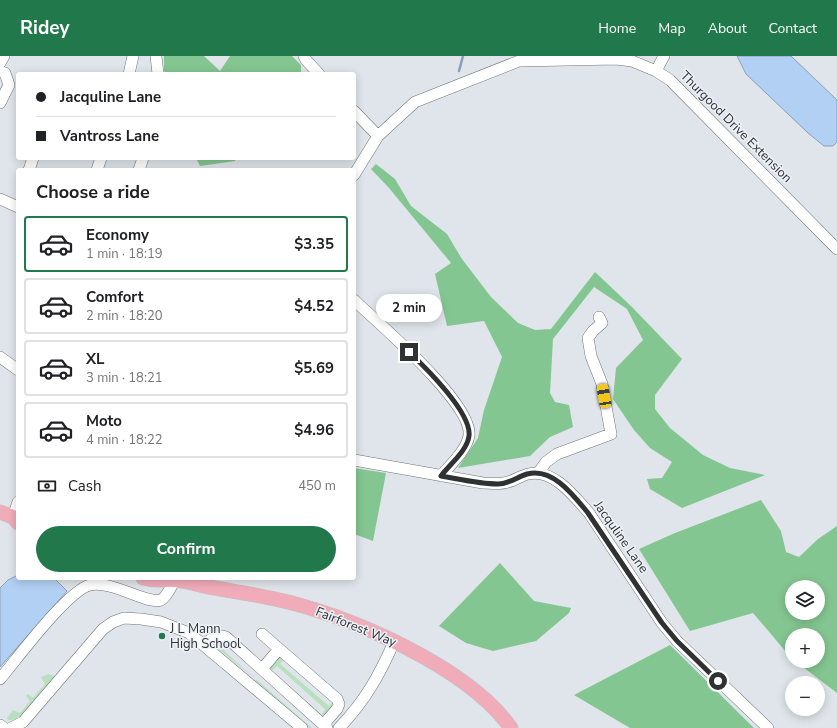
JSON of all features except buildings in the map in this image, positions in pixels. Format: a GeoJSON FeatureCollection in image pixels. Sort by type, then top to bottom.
{"type":"FeatureCollection","features":[{"type":"Feature","properties":{"kind":"main road","name":"Fairforest Way"},"geometry":{"type":"LineString","coordinates":[[150,580],[157,582],[168,580]]}},
{"type":"Feature","properties":{"kind":"main road","name":"Fairforest Way"},"geometry":{"type":"LineString","coordinates":[[179,580],[301,605],[355,625],[394,642],[440,665],[467,685],[499,714],[511,728]]}},
{"type":"Feature","properties":{"kind":"street"},"geometry":{"type":"LineString","coordinates":[[0,63],[4,56]]}},
{"type":"Feature","properties":{"kind":"street"},"geometry":{"type":"LineString","coordinates":[[129,72],[133,56]]}},
{"type":"Feature","properties":{"kind":"street"},"geometry":{"type":"LineString","coordinates":[[156,56],[158,72]]}},
{"type":"Feature","properties":{"kind":"street"},"geometry":{"type":"LineString","coordinates":[[304,56],[317,72]]}},
{"type":"Feature","properties":{"kind":"street"},"geometry":{"type":"LineString","coordinates":[[656,71],[664,56]]}},
{"type":"Feature","properties":{"kind":"street","name":"Thurgood Drive Extension"},"geometry":{"type":"LineString","coordinates":[[356,172],[378,136],[415,102],[519,61],[616,59],[632,61],[656,71],[670,80],[835,242]]}},
{"type":"Feature","properties":{"kind":"street"},"geometry":{"type":"LineString","coordinates":[[0,71],[4,73],[9,86],[0,103]]}},
{"type":"Feature","properties":{"kind":"street"},"geometry":{"type":"LineString","coordinates":[[356,113],[378,136]]}},
{"type":"Feature","properties":{"kind":"street"},"geometry":{"type":"LineString","coordinates":[[0,199],[16,206]]}},
{"type":"Feature","properties":{"kind":"street"},"geometry":{"type":"LineString","coordinates":[[356,302],[420,363],[450,397],[466,421],[469,430],[466,445],[441,476]]}},
{"type":"Feature","properties":{"kind":"street"},"geometry":{"type":"LineString","coordinates":[[356,460],[441,476],[500,484],[527,474],[539,472],[546,462],[558,454],[611,434],[602,384],[591,356],[588,338],[602,323],[599,316]]}},
{"type":"Feature","properties":{"kind":"street"},"geometry":{"type":"LineString","coordinates":[[0,357],[16,369]]}},
{"type":"Feature","properties":{"kind":"street","name":"Jacquline Lane"},"geometry":{"type":"LineString","coordinates":[[539,472],[558,482],[574,496],[605,536],[662,623],[677,641],[768,728]]}},
{"type":"Feature","properties":{"kind":"street"},"geometry":{"type":"LineString","coordinates":[[12,517],[16,507]]}},
{"type":"Feature","properties":{"kind":"street"},"geometry":{"type":"LineString","coordinates":[[0,679],[46,624],[82,588],[95,585],[108,585],[155,601],[164,597],[173,580]]}},
{"type":"Feature","properties":{"kind":"street"},"geometry":{"type":"LineString","coordinates":[[11,728],[23,722],[103,630],[113,622],[124,618],[161,622],[189,634],[302,728]]}},
{"type":"Feature","properties":{"kind":"street"},"geometry":{"type":"LineString","coordinates":[[204,645],[211,638],[219,635],[226,637],[325,726],[337,709],[339,704],[337,699],[262,634]]}},
{"type":"Feature","properties":{"kind":"street"},"geometry":{"type":"LineString","coordinates":[[339,728],[356,710],[376,682],[394,642]]}},
{"type":"Feature","properties":{"kind":"street"},"geometry":{"type":"LineString","coordinates":[[262,669],[279,649]]}},
{"type":"Feature","properties":{"kind":"street"},"geometry":{"type":"LineString","coordinates":[[0,725],[4,728]]}},
{"type":"Feature","properties":{"kind":"green space"},"geometry":{"type":"Polygon","coordinates":[[[164,56],[204,56],[220,71],[230,56],[292,56],[301,65],[301,72],[164,71],[164,56]]]}},
{"type":"Feature","properties":{"kind":"green space"},"geometry":{"type":"Polygon","coordinates":[[[197,160],[235,160],[235,161],[200,166],[197,160]]]}},
{"type":"Feature","properties":{"kind":"green space"},"geometry":{"type":"Polygon","coordinates":[[[376,164],[395,179],[411,206],[447,234],[462,259],[491,297],[518,323],[535,330],[551,329],[595,272],[631,306],[682,359],[655,395],[655,409],[670,428],[703,455],[730,468],[765,475],[682,508],[650,489],[647,479],[662,478],[672,462],[650,448],[634,430],[613,399],[616,368],[643,340],[627,309],[594,287],[553,339],[550,393],[555,402],[569,405],[573,427],[550,437],[530,456],[458,468],[478,438],[484,410],[502,357],[484,321],[447,326],[435,274],[451,263],[389,188],[371,169],[376,164]]]}},
{"type":"Feature","properties":{"kind":"green space"},"geometry":{"type":"Polygon","coordinates":[[[356,468],[386,473],[373,541],[356,535],[356,468]]]}},
{"type":"Feature","properties":{"kind":"green space"},"geometry":{"type":"Polygon","coordinates":[[[761,500],[781,531],[786,552],[799,557],[818,539],[837,526],[837,693],[825,684],[825,676],[815,676],[804,668],[825,668],[825,628],[785,628],[785,651],[753,613],[690,631],[639,549],[675,533],[761,500]]]}},
{"type":"Feature","properties":{"kind":"green space"},"geometry":{"type":"Polygon","coordinates":[[[500,563],[534,601],[571,608],[569,613],[536,641],[493,651],[466,643],[439,626],[500,563]]]}},
{"type":"Feature","properties":{"kind":"green space"},"geometry":{"type":"Polygon","coordinates":[[[216,641],[223,642],[220,647],[254,678],[216,647],[216,641]]]}},
{"type":"Feature","properties":{"kind":"green space"},"geometry":{"type":"Polygon","coordinates":[[[670,645],[754,728],[630,728],[574,695],[670,645]]]}},
{"type":"Feature","properties":{"kind":"green space"},"geometry":{"type":"Polygon","coordinates":[[[280,656],[284,659],[280,664],[329,706],[333,702],[335,703],[325,716],[322,714],[325,709],[277,666],[273,670],[270,669],[280,656]]]}},
{"type":"Feature","properties":{"kind":"green space"},"geometry":{"type":"Polygon","coordinates":[[[49,674],[56,677],[34,704],[20,716],[8,720],[7,718],[13,710],[20,713],[30,701],[26,696],[28,694],[33,698],[45,684],[41,677],[49,674]]]}},
{"type":"Feature","properties":{"kind":"green space"},"geometry":{"type":"Polygon","coordinates":[[[255,680],[257,680],[312,728],[309,728],[255,680]]]}},
{"type":"Feature","properties":{"kind":"water"},"geometry":{"type":"Polygon","coordinates":[[[737,56],[791,56],[837,100],[837,142],[833,146],[824,146],[808,133],[746,74],[737,56]]]}},
{"type":"Feature","properties":{"kind":"water"},"geometry":{"type":"Polygon","coordinates":[[[16,576],[16,580],[56,580],[67,591],[0,667],[0,588],[8,580],[16,576]]]}},
{"type":"Feature","properties":{"kind":"waterway"},"geometry":{"type":"LineString","coordinates":[[459,71],[463,56]]}},
{"type":"Feature","properties":{"kind":"place","name":"J L Mann High School"},"geometry":{"type":"Point","coordinates":[162,636]}},
{"type":"Feature","properties":{"kind":"route"},"geometry":{"type":"LineString","coordinates":[[409,352],[450,397],[466,421],[469,430],[469,436],[463,450],[441,476],[483,483],[500,484],[527,474],[539,472],[558,482],[574,496],[605,536],[662,623],[677,641],[718,681]]}}]}
